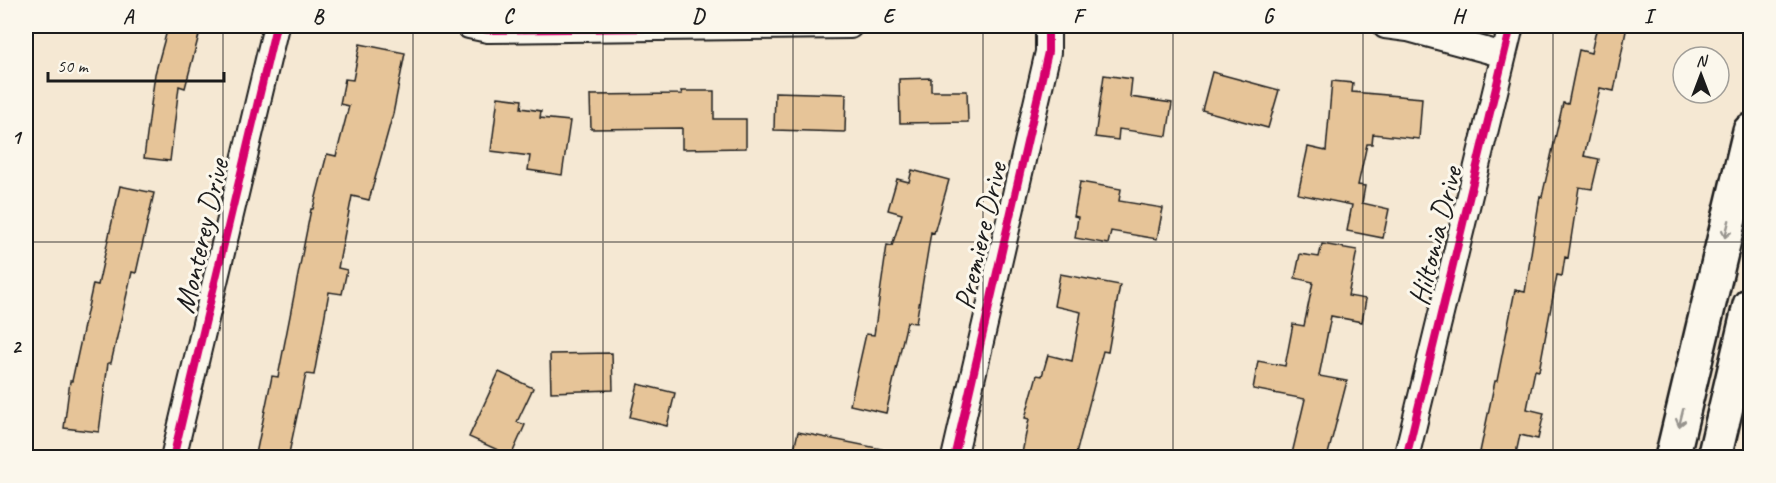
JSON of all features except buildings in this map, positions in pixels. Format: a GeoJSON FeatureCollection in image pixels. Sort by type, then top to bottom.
{"type":"FeatureCollection","features":[{"type":"Feature","properties":{"kind":"main road"},"geometry":{"type":"LineString","coordinates":[[1672,458],[1750,131]]}},
{"type":"Feature","properties":{"kind":"main road"},"geometry":{"type":"LineString","coordinates":[[1714,458],[1750,305]]}},
{"type":"Feature","properties":{"kind":"street","name":"Monterey Drive"},"geometry":{"type":"LineString","coordinates":[[173,458],[276,26]]}},
{"type":"Feature","properties":{"kind":"street"},"geometry":{"type":"LineString","coordinates":[[469,26],[488,30],[850,26]]}},
{"type":"Feature","properties":{"kind":"street","name":"Premiere Drive"},"geometry":{"type":"LineString","coordinates":[[954,458],[1048,52],[1048,26]]}},
{"type":"Feature","properties":{"kind":"street"},"geometry":{"type":"LineString","coordinates":[[1385,26],[1408,29],[1504,54]]}},
{"type":"Feature","properties":{"kind":"street","name":"Hiltonia Drive"},"geometry":{"type":"LineString","coordinates":[[1406,458],[1511,26]]}},
{"type":"Feature","properties":{"kind":"cycle path"},"geometry":{"type":"LineString","coordinates":[[173,458],[276,26]]}},
{"type":"Feature","properties":{"kind":"cycle path"},"geometry":{"type":"LineString","coordinates":[[469,26],[488,30],[850,26]]}},
{"type":"Feature","properties":{"kind":"cycle path"},"geometry":{"type":"LineString","coordinates":[[954,458],[1048,52],[1048,26]]}},
{"type":"Feature","properties":{"kind":"cycle path"},"geometry":{"type":"LineString","coordinates":[[1406,458],[1511,26]]}}]}
